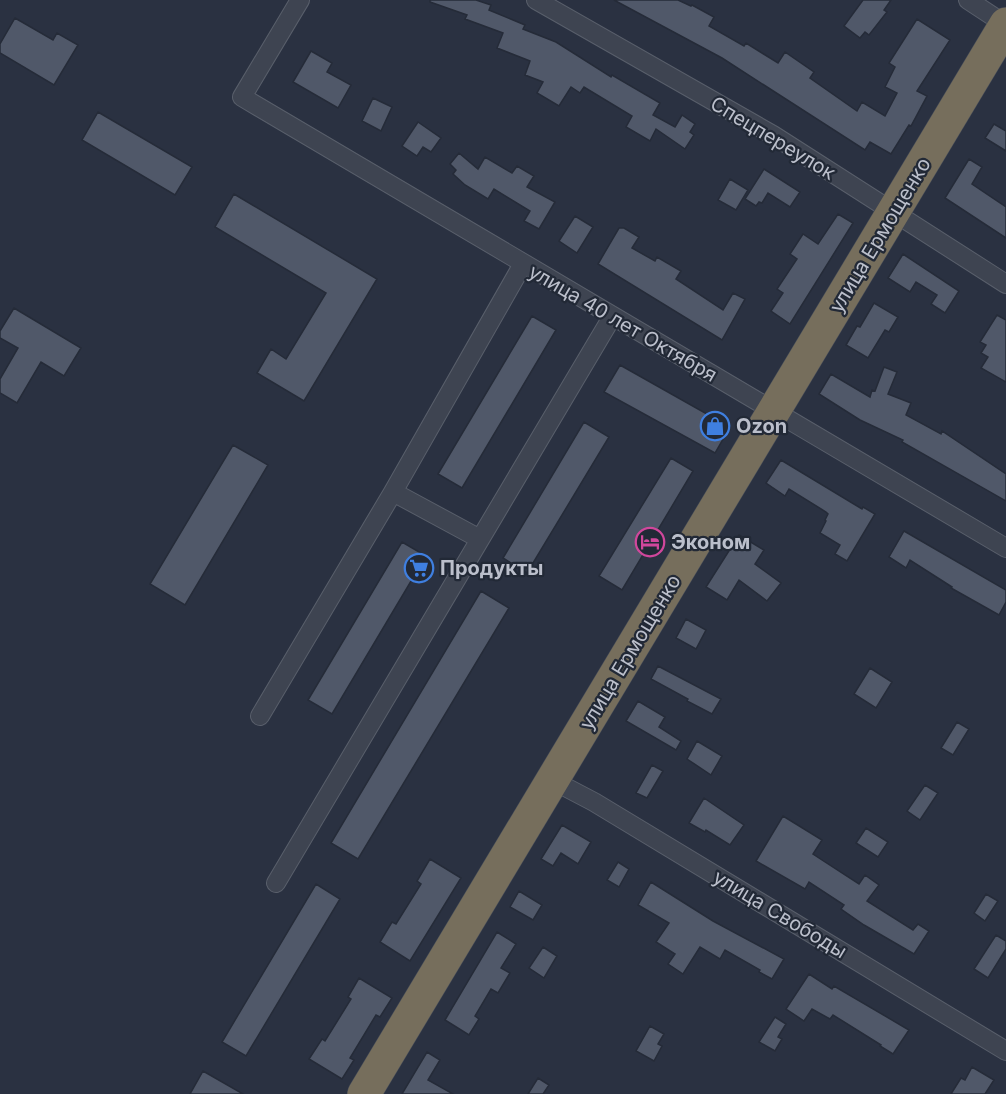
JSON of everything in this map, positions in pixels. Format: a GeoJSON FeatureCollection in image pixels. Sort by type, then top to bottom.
{"type":"FeatureCollection","features":[{"type":"Feature","properties":{"kind":"highway","name":"улица Ермощенко"},"geometry":{"type":"LineString","coordinates":[[364,1094],[1006,25]]}},
{"type":"Feature","properties":{"kind":"street","name":"улица 40 лет Октября"},"geometry":{"type":"LineString","coordinates":[[300,0],[242,97],[1006,548]]}},
{"type":"Feature","properties":{"kind":"street","name":"Спецпереулок"},"geometry":{"type":"LineString","coordinates":[[536,0],[773,135],[1006,284]]}},
{"type":"Feature","properties":{"kind":"street"},"geometry":{"type":"LineString","coordinates":[[968,0],[1006,25]]}},
{"type":"Feature","properties":{"kind":"street"},"geometry":{"type":"LineString","coordinates":[[260,717],[524,264]]}},
{"type":"Feature","properties":{"kind":"street"},"geometry":{"type":"LineString","coordinates":[[276,883],[612,317]]}},
{"type":"Feature","properties":{"kind":"street"},"geometry":{"type":"LineString","coordinates":[[393,492],[480,540]]}},
{"type":"Feature","properties":{"kind":"street","name":"улица Свободы"},"geometry":{"type":"LineString","coordinates":[[552,780],[594,802],[1006,1051]]}},
{"type":"Feature","properties":{"kind":"building"},"geometry":{"type":"Polygon","coordinates":[[[430,0],[476,0],[491,5],[489,10],[525,25],[523,29],[556,42],[611,77],[612,75],[660,103],[653,115],[675,127],[682,115],[695,124],[690,132],[694,135],[685,149],[656,129],[650,141],[626,127],[632,116],[584,87],[580,93],[571,87],[559,106],[537,93],[543,82],[525,75],[530,61],[497,48],[503,33],[465,19],[467,15],[430,2],[430,0]]]}},
{"type":"Feature","properties":{"kind":"building"},"geometry":{"type":"Polygon","coordinates":[[[614,0],[678,0],[692,5],[714,17],[709,26],[744,46],[746,43],[778,63],[785,52],[814,72],[810,78],[857,111],[862,102],[885,116],[897,93],[885,87],[895,67],[889,63],[917,19],[950,40],[917,91],[927,96],[911,126],[909,125],[891,154],[870,142],[865,150],[722,58],[614,0]]]}},
{"type":"Feature","properties":{"kind":"building"},"geometry":{"type":"Polygon","coordinates":[[[863,0],[891,0],[884,10],[887,12],[869,35],[865,32],[860,38],[844,26],[863,0]]]}},
{"type":"Feature","properties":{"kind":"building"},"geometry":{"type":"Polygon","coordinates":[[[15,18],[53,40],[57,33],[78,45],[54,85],[0,53],[0,44],[15,18]]]}},
{"type":"Feature","properties":{"kind":"building"},"geometry":{"type":"Polygon","coordinates":[[[311,51],[332,63],[327,72],[351,85],[338,108],[293,82],[311,51]]]}},
{"type":"Feature","properties":{"kind":"building"},"geometry":{"type":"Polygon","coordinates":[[[373,98],[392,107],[381,131],[362,121],[373,98]]]}},
{"type":"Feature","properties":{"kind":"building"},"geometry":{"type":"Polygon","coordinates":[[[98,112],[192,167],[175,195],[82,140],[98,112]]]}},
{"type":"Feature","properties":{"kind":"building"},"geometry":{"type":"Polygon","coordinates":[[[418,122],[441,138],[431,152],[423,147],[417,156],[402,146],[418,122]]]}},
{"type":"Feature","properties":{"kind":"building"},"geometry":{"type":"Polygon","coordinates":[[[994,124],[1006,131],[1006,151],[985,138],[994,124]]]}},
{"type":"Feature","properties":{"kind":"building"},"geometry":{"type":"Polygon","coordinates":[[[459,153],[478,169],[485,157],[512,173],[517,166],[534,176],[527,187],[555,202],[539,229],[524,221],[530,211],[494,189],[488,199],[465,185],[453,174],[456,170],[450,164],[459,153]]]}},
{"type":"Feature","properties":{"kind":"building"},"geometry":{"type":"Polygon","coordinates":[[[969,159],[982,167],[972,184],[1006,207],[1006,238],[945,198],[969,159]]]}},
{"type":"Feature","properties":{"kind":"building"},"geometry":{"type":"Polygon","coordinates":[[[764,169],[800,192],[790,207],[768,193],[762,203],[759,202],[756,206],[745,199],[764,169]]]}},
{"type":"Feature","properties":{"kind":"building"},"geometry":{"type":"Polygon","coordinates":[[[730,179],[748,190],[736,210],[718,200],[730,179]]]}},
{"type":"Feature","properties":{"kind":"building"},"geometry":{"type":"Polygon","coordinates":[[[234,194],[377,279],[304,401],[257,373],[271,349],[286,359],[326,293],[215,227],[234,194]]]}},
{"type":"Feature","properties":{"kind":"building"},"geometry":{"type":"Polygon","coordinates":[[[838,214],[853,223],[790,324],[771,311],[783,293],[777,289],[797,259],[790,254],[803,234],[818,244],[838,214]]]}},
{"type":"Feature","properties":{"kind":"building"},"geometry":{"type":"Polygon","coordinates":[[[575,216],[593,227],[577,253],[559,241],[575,216]]]}},
{"type":"Feature","properties":{"kind":"building"},"geometry":{"type":"Polygon","coordinates":[[[619,228],[624,228],[639,237],[632,248],[655,261],[657,257],[681,271],[676,279],[723,310],[733,293],[745,299],[722,340],[598,264],[619,228]]]}},
{"type":"Feature","properties":{"kind":"building"},"geometry":{"type":"Polygon","coordinates":[[[903,254],[959,291],[945,313],[931,304],[937,295],[916,282],[910,292],[888,278],[903,254]]]}},
{"type":"Feature","properties":{"kind":"building"},"geometry":{"type":"Polygon","coordinates":[[[874,303],[898,317],[889,332],[885,330],[868,358],[846,345],[874,303]]]}},
{"type":"Feature","properties":{"kind":"building"},"geometry":{"type":"Polygon","coordinates":[[[14,308],[81,348],[64,376],[41,362],[17,403],[0,393],[0,379],[18,348],[0,338],[0,331],[14,308]]]}},
{"type":"Feature","properties":{"kind":"building"},"geometry":{"type":"Polygon","coordinates":[[[997,315],[1006,320],[1006,382],[981,368],[988,357],[981,353],[986,345],[980,342],[997,315]]]}},
{"type":"Feature","properties":{"kind":"building"},"geometry":{"type":"Polygon","coordinates":[[[532,316],[556,330],[462,488],[438,474],[532,316]]]}},
{"type":"Feature","properties":{"kind":"building"},"geometry":{"type":"Polygon","coordinates":[[[620,365],[730,427],[715,453],[604,392],[620,365]]]}},
{"type":"Feature","properties":{"kind":"building"},"geometry":{"type":"Polygon","coordinates":[[[884,367],[897,372],[888,394],[911,403],[906,415],[941,434],[942,431],[1006,474],[1006,501],[902,442],[903,440],[860,420],[819,394],[831,374],[870,397],[872,390],[875,391],[884,367]]]}},
{"type":"Feature","properties":{"kind":"building"},"geometry":{"type":"Polygon","coordinates":[[[584,422],[609,437],[527,573],[503,558],[584,422]]]}},
{"type":"Feature","properties":{"kind":"building"},"geometry":{"type":"Polygon","coordinates":[[[233,445],[268,465],[185,605],[150,584],[233,445]]]}},
{"type":"Feature","properties":{"kind":"building"},"geometry":{"type":"Polygon","coordinates":[[[671,458],[693,471],[622,590],[599,576],[671,458]]]}},
{"type":"Feature","properties":{"kind":"building"},"geometry":{"type":"Polygon","coordinates":[[[781,460],[862,509],[863,507],[875,514],[847,561],[835,554],[840,545],[820,533],[828,514],[826,512],[789,489],[785,496],[766,483],[781,460]]]}},
{"type":"Feature","properties":{"kind":"building"},"geometry":{"type":"Polygon","coordinates":[[[904,531],[1006,590],[1006,602],[999,615],[951,588],[910,560],[906,568],[889,557],[904,531]]]}},
{"type":"Feature","properties":{"kind":"building"},"geometry":{"type":"Polygon","coordinates":[[[739,535],[764,550],[755,564],[781,583],[767,601],[739,580],[727,600],[706,587],[739,535]]]}},
{"type":"Feature","properties":{"kind":"building"},"geometry":{"type":"Polygon","coordinates":[[[402,542],[426,556],[332,714],[308,700],[402,542]]]}},
{"type":"Feature","properties":{"kind":"building"},"geometry":{"type":"Polygon","coordinates":[[[481,591],[509,608],[358,859],[331,843],[481,591]]]}},
{"type":"Feature","properties":{"kind":"building"},"geometry":{"type":"Polygon","coordinates":[[[686,619],[706,630],[696,649],[676,638],[686,619]]]}},
{"type":"Feature","properties":{"kind":"building"},"geometry":{"type":"Polygon","coordinates":[[[658,666],[721,699],[712,714],[651,679],[658,666]]]}},
{"type":"Feature","properties":{"kind":"building"},"geometry":{"type":"Polygon","coordinates":[[[870,668],[892,682],[876,708],[854,694],[870,668]]]}},
{"type":"Feature","properties":{"kind":"building"},"geometry":{"type":"Polygon","coordinates":[[[638,701],[665,717],[659,727],[681,741],[676,750],[626,721],[638,701]]]}},
{"type":"Feature","properties":{"kind":"building"},"geometry":{"type":"Polygon","coordinates":[[[957,722],[969,729],[953,755],[941,748],[957,722]]]}},
{"type":"Feature","properties":{"kind":"building"},"geometry":{"type":"Polygon","coordinates":[[[697,741],[722,756],[711,775],[687,759],[697,741]]]}},
{"type":"Feature","properties":{"kind":"building"},"geometry":{"type":"Polygon","coordinates":[[[652,765],[663,771],[647,798],[636,793],[652,765]]]}},
{"type":"Feature","properties":{"kind":"building"},"geometry":{"type":"Polygon","coordinates":[[[925,785],[938,793],[920,820],[907,811],[925,785]]]}},
{"type":"Feature","properties":{"kind":"building"},"geometry":{"type":"Polygon","coordinates":[[[704,798],[744,825],[730,845],[706,830],[705,832],[689,823],[704,798]]]}},
{"type":"Feature","properties":{"kind":"building"},"geometry":{"type":"Polygon","coordinates":[[[783,816],[822,840],[813,854],[859,884],[865,875],[879,885],[867,901],[913,930],[918,924],[929,931],[914,954],[864,925],[841,909],[844,905],[809,882],[805,889],[756,861],[783,816]]]}},
{"type":"Feature","properties":{"kind":"building"},"geometry":{"type":"Polygon","coordinates":[[[562,825],[591,842],[578,864],[561,853],[553,866],[541,859],[562,825]]]}},
{"type":"Feature","properties":{"kind":"building"},"geometry":{"type":"Polygon","coordinates":[[[866,828],[888,842],[878,857],[856,843],[866,828]]]}},
{"type":"Feature","properties":{"kind":"building"},"geometry":{"type":"Polygon","coordinates":[[[430,859],[461,878],[410,961],[380,942],[392,922],[396,924],[421,884],[417,881],[430,859]]]}},
{"type":"Feature","properties":{"kind":"building"},"geometry":{"type":"Polygon","coordinates":[[[618,862],[629,869],[619,887],[607,880],[618,862]]]}},
{"type":"Feature","properties":{"kind":"building"},"geometry":{"type":"Polygon","coordinates":[[[651,882],[713,921],[784,959],[772,979],[725,950],[720,959],[700,947],[683,974],[668,964],[675,954],[656,942],[669,923],[638,905],[651,882]]]}},
{"type":"Feature","properties":{"kind":"building"},"geometry":{"type":"Polygon","coordinates":[[[316,884],[340,899],[246,1056],[222,1042],[316,884]]]}},
{"type":"Feature","properties":{"kind":"building"},"geometry":{"type":"Polygon","coordinates":[[[519,891],[542,905],[533,920],[510,907],[519,891]]]}},
{"type":"Feature","properties":{"kind":"building"},"geometry":{"type":"Polygon","coordinates":[[[986,894],[998,901],[985,921],[974,913],[986,894]]]}},
{"type":"Feature","properties":{"kind":"building"},"geometry":{"type":"Polygon","coordinates":[[[497,932],[516,944],[501,968],[510,973],[498,993],[491,989],[475,1016],[479,1019],[469,1035],[445,1020],[497,932]]]}},
{"type":"Feature","properties":{"kind":"building"},"geometry":{"type":"Polygon","coordinates":[[[996,935],[1006,941],[1006,949],[988,978],[974,969],[996,935]]]}},
{"type":"Feature","properties":{"kind":"building"},"geometry":{"type":"Polygon","coordinates":[[[543,947],[557,956],[544,978],[529,968],[543,947]]]}},
{"type":"Feature","properties":{"kind":"building"},"geometry":{"type":"Polygon","coordinates":[[[809,974],[832,989],[834,986],[909,1030],[893,1054],[833,1015],[830,1019],[812,1009],[804,1021],[786,1009],[809,974]]]}},
{"type":"Feature","properties":{"kind":"building"},"geometry":{"type":"Polygon","coordinates":[[[359,978],[392,998],[380,1017],[376,1015],[350,1058],[354,1060],[342,1079],[309,1059],[322,1039],[325,1041],[351,999],[348,997],[359,978]]]}},
{"type":"Feature","properties":{"kind":"building"},"geometry":{"type":"Polygon","coordinates":[[[775,1017],[786,1024],[778,1037],[782,1039],[775,1051],[759,1042],[775,1017]]]}},
{"type":"Feature","properties":{"kind":"building"},"geometry":{"type":"Polygon","coordinates":[[[650,1026],[664,1034],[658,1044],[662,1046],[654,1061],[636,1051],[650,1026]]]}},
{"type":"Feature","properties":{"kind":"building"},"geometry":{"type":"Polygon","coordinates":[[[427,1052],[440,1060],[428,1080],[453,1094],[402,1094],[427,1052]]]}},
{"type":"Feature","properties":{"kind":"building"},"geometry":{"type":"Polygon","coordinates":[[[972,1067],[994,1080],[985,1094],[951,1094],[961,1078],[965,1080],[972,1067]]]}},
{"type":"Feature","properties":{"kind":"building"},"geometry":{"type":"Polygon","coordinates":[[[203,1071],[243,1094],[190,1094],[203,1071]]]}},
{"type":"Feature","properties":{"kind":"building"},"geometry":{"type":"Polygon","coordinates":[[[538,1078],[549,1085],[543,1094],[528,1094],[538,1078]]]}},
{"type":"Feature","properties":{"kind":"place","name":"Ozon"},"geometry":{"type":"Point","coordinates":[715,426]}},
{"type":"Feature","properties":{"kind":"place","name":"Эконом"},"geometry":{"type":"Point","coordinates":[650,542]}},
{"type":"Feature","properties":{"kind":"place","name":"Продукты"},"geometry":{"type":"Point","coordinates":[419,568]}}]}
